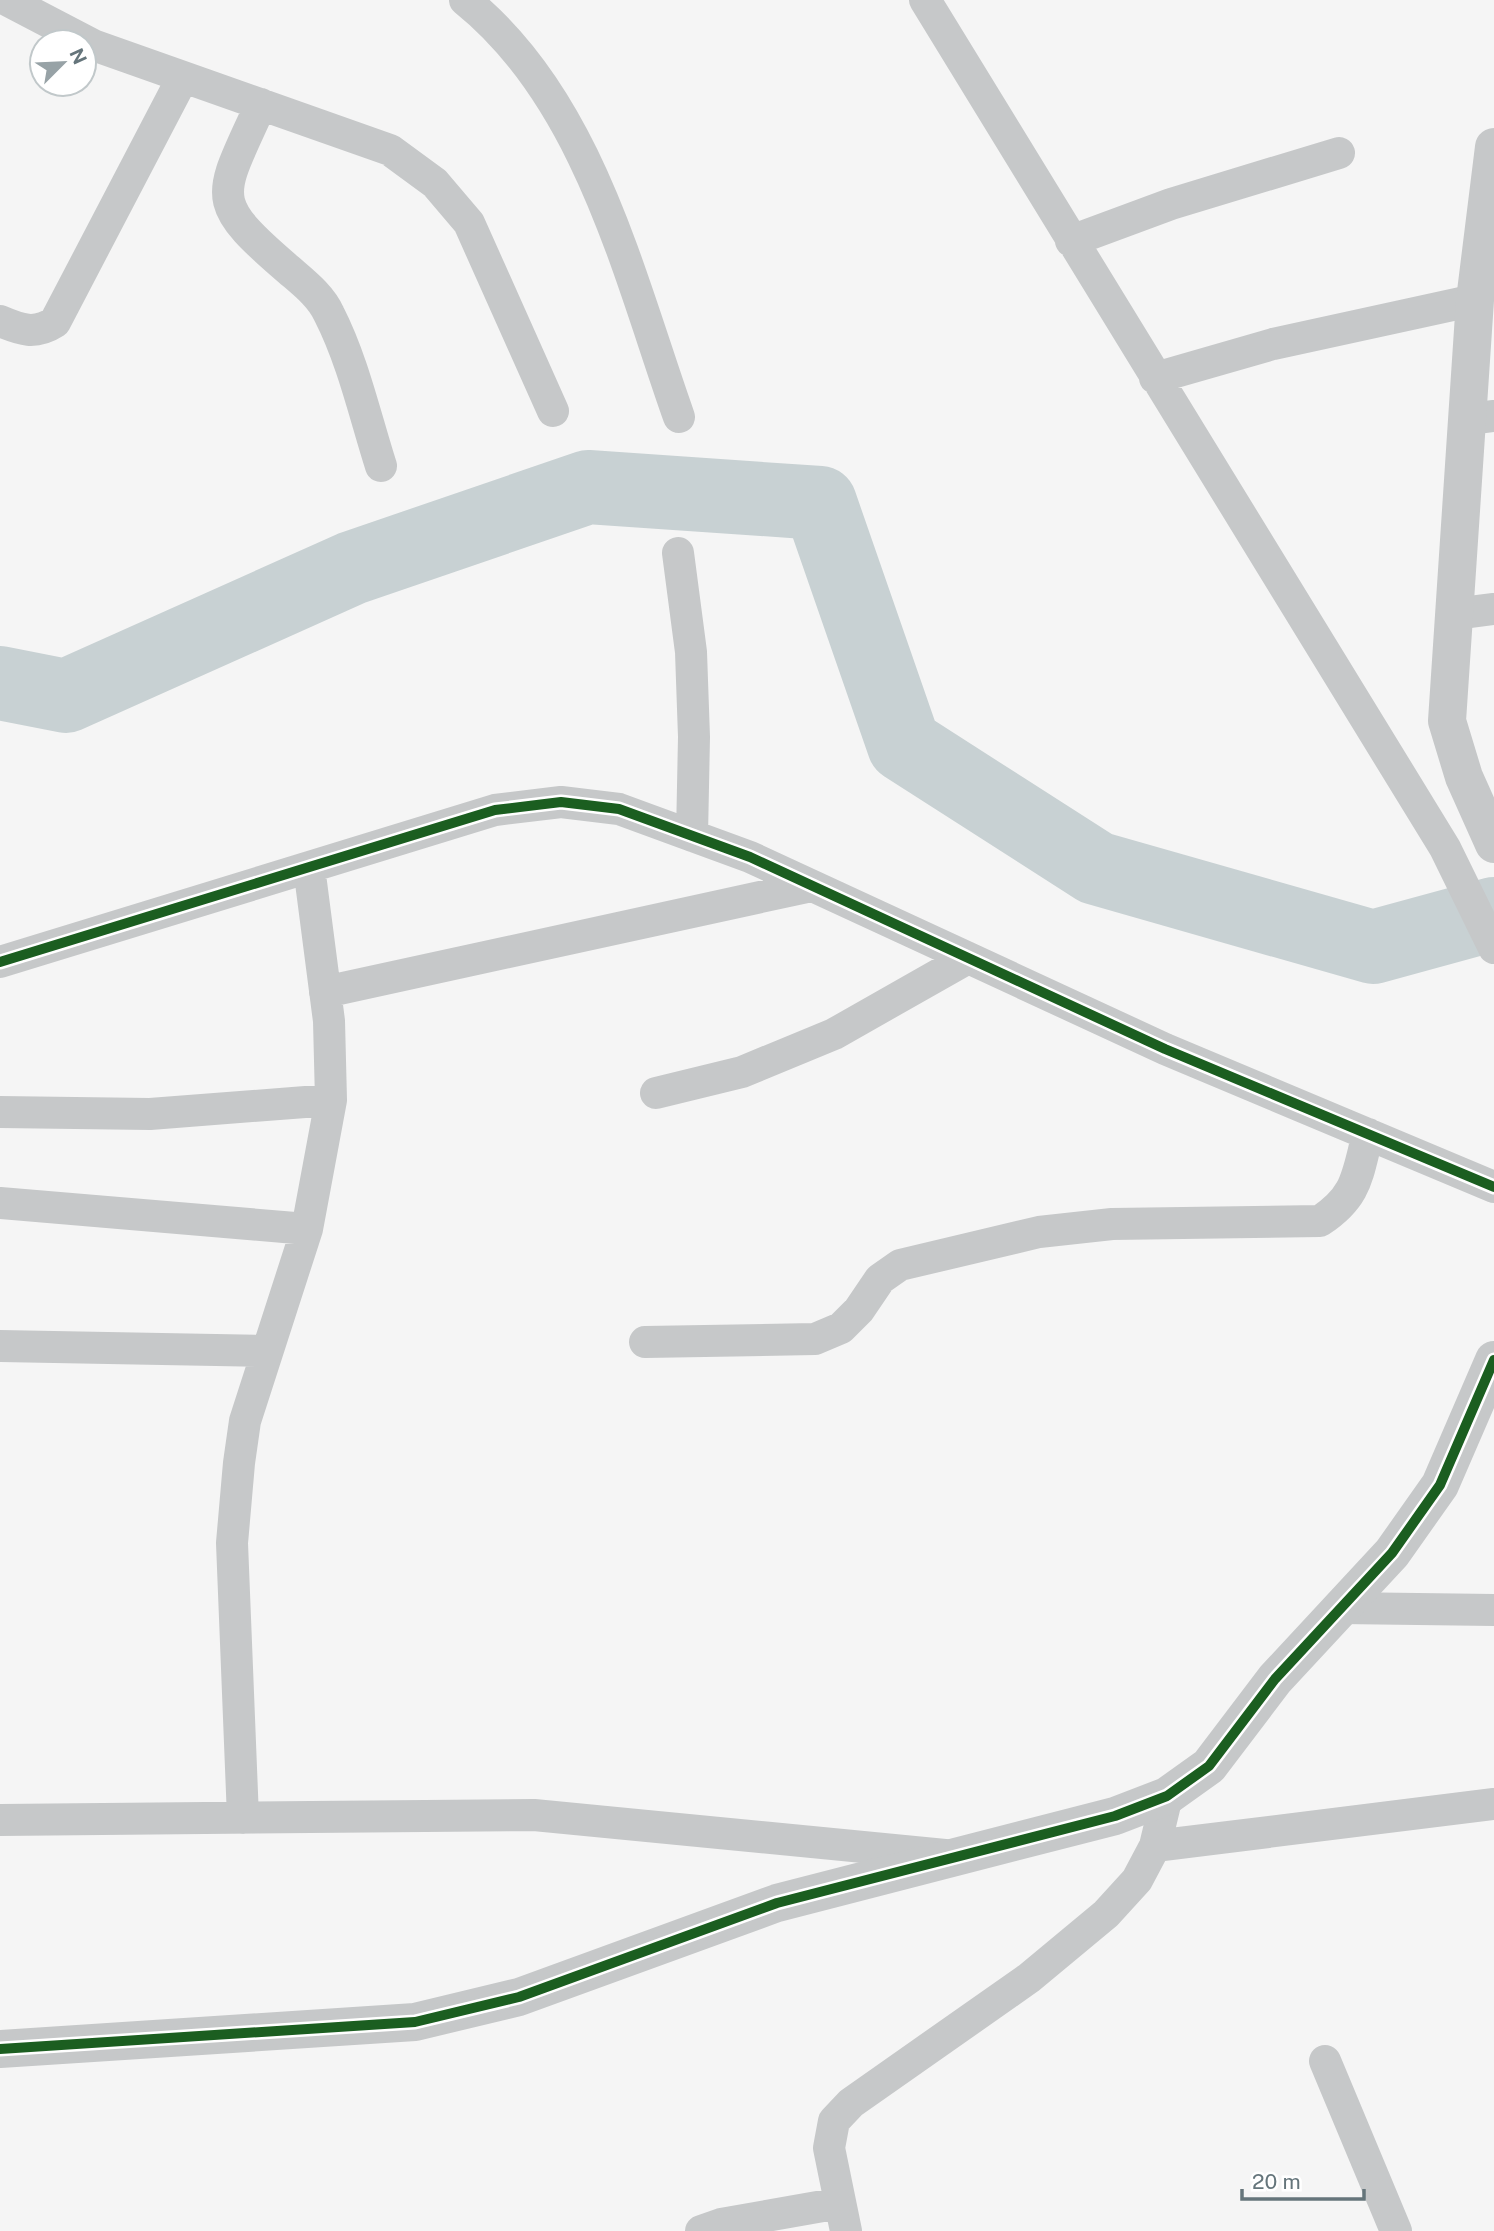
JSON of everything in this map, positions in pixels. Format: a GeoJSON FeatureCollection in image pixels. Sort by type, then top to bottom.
{"type":"FeatureCollection","features":[{"type":"Feature","properties":{"kind":"street"},"geometry":{"type":"LineString","coordinates":[[8,0],[93,45],[390,150],[435,183],[469,223],[553,411]]}},
{"type":"Feature","properties":{"kind":"street"},"geometry":{"type":"LineString","coordinates":[[465,0],[502,33],[532,69],[568,125],[600,195],[679,416]]}},
{"type":"Feature","properties":{"kind":"street"},"geometry":{"type":"LineString","coordinates":[[925,0],[1445,848],[1494,948]]}},
{"type":"Feature","properties":{"kind":"street"},"geometry":{"type":"LineString","coordinates":[[0,321],[23,331],[41,331],[55,322],[183,77]]}},
{"type":"Feature","properties":{"kind":"street"},"geometry":{"type":"LineString","coordinates":[[261,104],[228,177],[226,195],[231,212],[252,238],[311,289],[329,312],[381,466]]}},
{"type":"Feature","properties":{"kind":"street"},"geometry":{"type":"LineString","coordinates":[[1494,147],[1475,300],[1481,418],[1454,614],[1447,721],[1464,777],[1494,844]]}},
{"type":"Feature","properties":{"kind":"street"},"geometry":{"type":"LineString","coordinates":[[1071,241],[1171,204],[1339,153]]}},
{"type":"Feature","properties":{"kind":"street"},"geometry":{"type":"LineString","coordinates":[[1155,378],[1273,344],[1475,300]]}},
{"type":"Feature","properties":{"kind":"street"},"geometry":{"type":"LineString","coordinates":[[678,553],[691,652],[694,737],[692,836]]}},
{"type":"Feature","properties":{"kind":"street"},"geometry":{"type":"LineString","coordinates":[[1454,614],[1494,609]]}},
{"type":"Feature","properties":{"kind":"street"},"geometry":{"type":"LineString","coordinates":[[0,962],[495,810],[561,802],[619,809],[750,857],[1165,1049],[1494,1187]]}},
{"type":"Feature","properties":{"kind":"street"},"geometry":{"type":"LineString","coordinates":[[243,1818],[232,1544],[245,1421],[307,1229],[331,1100],[326,992],[309,867]]}},
{"type":"Feature","properties":{"kind":"street"},"geometry":{"type":"LineString","coordinates":[[326,992],[811,886]]}},
{"type":"Feature","properties":{"kind":"street"},"geometry":{"type":"LineString","coordinates":[[656,1093],[742,1072],[834,1034],[968,958]]}},
{"type":"Feature","properties":{"kind":"street"},"geometry":{"type":"LineString","coordinates":[[0,1112],[150,1114],[331,1100]]}},
{"type":"Feature","properties":{"kind":"street"},"geometry":{"type":"LineString","coordinates":[[645,1342],[815,1339],[841,1328],[859,1310],[880,1279],[900,1265],[1040,1233],[1112,1224],[1320,1221],[1343,1206],[1354,1184],[1368,1134]]}},
{"type":"Feature","properties":{"kind":"street"},"geometry":{"type":"LineString","coordinates":[[0,1203],[307,1229]]}},
{"type":"Feature","properties":{"kind":"street"},"geometry":{"type":"LineString","coordinates":[[0,1346],[267,1351]]}},
{"type":"Feature","properties":{"kind":"street"},"geometry":{"type":"LineString","coordinates":[[0,2049],[415,2022],[519,1997],[777,1903],[1115,1816],[1167,1796],[1209,1766],[1275,1679],[1392,1553],[1440,1485],[1494,1360]]}},
{"type":"Feature","properties":{"kind":"street"},"geometry":{"type":"LineString","coordinates":[[1341,1608],[1494,1610]]}},
{"type":"Feature","properties":{"kind":"street"},"geometry":{"type":"LineString","coordinates":[[715,2229],[843,2217],[828,2148],[834,2120],[851,2103],[1029,1978],[1106,1914],[1137,1880],[1155,1846],[1167,1796]]}},
{"type":"Feature","properties":{"kind":"street"},"geometry":{"type":"LineString","coordinates":[[1155,1846],[1494,1804]]}},
{"type":"Feature","properties":{"kind":"street"},"geometry":{"type":"LineString","coordinates":[[0,1820],[534,1815],[956,1856]]}},
{"type":"Feature","properties":{"kind":"street"},"geometry":{"type":"LineString","coordinates":[[1325,2061],[1396,2231]]}},
{"type":"Feature","properties":{"kind":"waterway"},"geometry":{"type":"LineString","coordinates":[[0,683],[66,696],[352,568],[588,487],[820,503],[904,745],[1096,868],[1373,947],[1494,914]]}},
{"type":"Feature","properties":{"kind":"cycle path"},"geometry":{"type":"LineString","coordinates":[[0,962],[495,810],[561,802],[619,809],[750,857],[1165,1049],[1494,1187]]}},
{"type":"Feature","properties":{"kind":"cycle path"},"geometry":{"type":"LineString","coordinates":[[0,2049],[415,2022],[519,1997],[777,1903],[1115,1816],[1167,1796],[1209,1766],[1275,1679],[1392,1553],[1440,1485],[1494,1360]]}}]}
